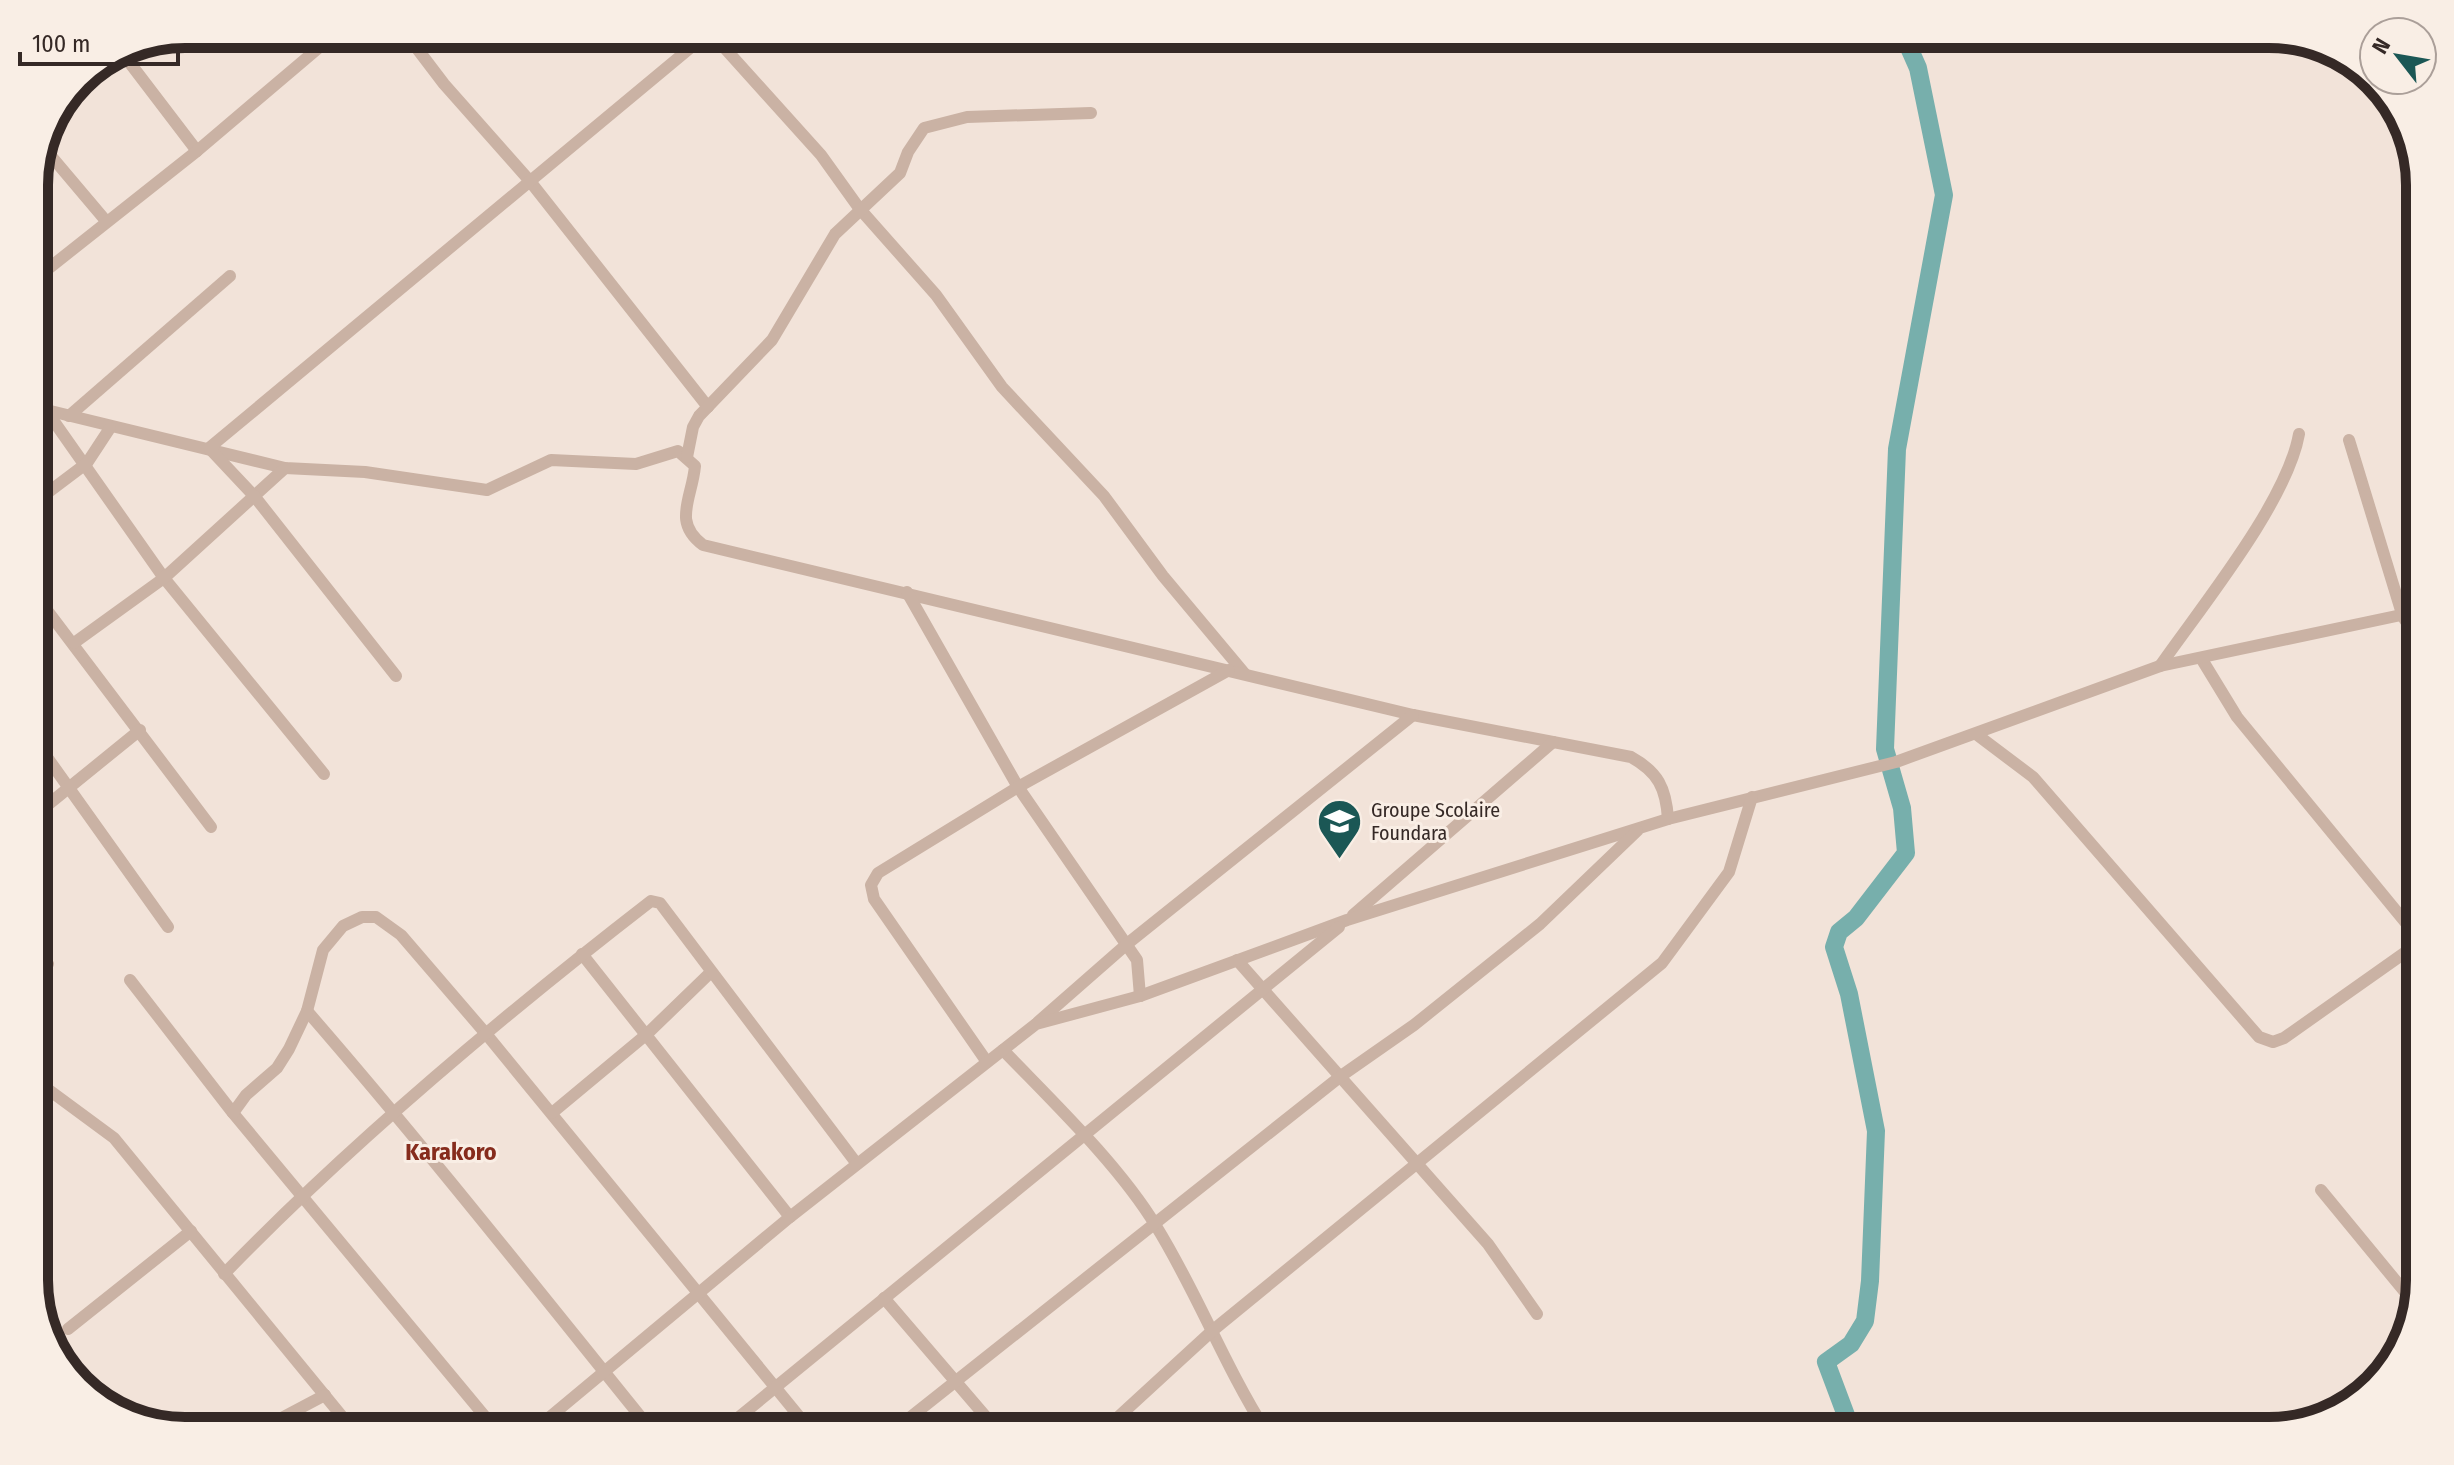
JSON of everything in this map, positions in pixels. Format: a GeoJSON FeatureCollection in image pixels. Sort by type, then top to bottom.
{"type":"FeatureCollection","features":[{"type":"Feature","properties":{"kind":"street"},"geometry":{"type":"LineString","coordinates":[[48,269],[197,151],[318,48]]}},
{"type":"Feature","properties":{"kind":"street"},"geometry":{"type":"LineString","coordinates":[[417,48],[444,84],[529,180],[708,407]]}},
{"type":"Feature","properties":{"kind":"street"},"geometry":{"type":"LineString","coordinates":[[209,448],[692,48]]}},
{"type":"Feature","properties":{"kind":"street"},"geometry":{"type":"LineString","coordinates":[[722,48],[821,155],[859,208],[936,295],[1002,387],[1104,496],[1163,576],[1245,674]]}},
{"type":"Feature","properties":{"kind":"street"},"geometry":{"type":"LineString","coordinates":[[128,61],[197,151]]}},
{"type":"Feature","properties":{"kind":"street"},"geometry":{"type":"LineString","coordinates":[[687,457],[693,427],[772,340],[815,264],[859,208],[900,173],[908,152],[924,128],[967,117],[1091,113]]}},
{"type":"Feature","properties":{"kind":"street"},"geometry":{"type":"LineString","coordinates":[[51,156],[106,221]]}},
{"type":"Feature","properties":{"kind":"street"},"geometry":{"type":"LineString","coordinates":[[69,416],[230,276]]}},
{"type":"Feature","properties":{"kind":"street"},"geometry":{"type":"LineString","coordinates":[[48,411],[285,468],[365,472],[487,490],[551,460],[636,464],[678,451],[695,466],[684,523],[690,535],[703,545],[1413,715],[1631,757],[1647,766],[1660,779],[1667,797],[1668,819]]}},
{"type":"Feature","properties":{"kind":"street"},"geometry":{"type":"LineString","coordinates":[[48,411],[164,578],[324,774]]}},
{"type":"Feature","properties":{"kind":"street"},"geometry":{"type":"LineString","coordinates":[[48,492],[87,463],[110,428]]}},
{"type":"Feature","properties":{"kind":"street"},"geometry":{"type":"LineString","coordinates":[[2160,666],[2254,530],[2296,453],[2299,434]]}},
{"type":"Feature","properties":{"kind":"street"},"geometry":{"type":"LineString","coordinates":[[2349,440],[2406,621]]}},
{"type":"Feature","properties":{"kind":"street"},"geometry":{"type":"LineString","coordinates":[[209,448],[255,497],[396,676]]}},
{"type":"Feature","properties":{"kind":"street"},"geometry":{"type":"LineString","coordinates":[[74,643],[164,578],[285,468]]}},
{"type":"Feature","properties":{"kind":"street"},"geometry":{"type":"LineString","coordinates":[[907,592],[1018,787],[1137,960],[1140,996]]}},
{"type":"Feature","properties":{"kind":"street"},"geometry":{"type":"LineString","coordinates":[[48,610],[211,827]]}},
{"type":"Feature","properties":{"kind":"street"},"geometry":{"type":"LineString","coordinates":[[1036,1024],[1140,996],[1347,920],[1668,819],[1890,763],[2160,666],[2406,616]]}},
{"type":"Feature","properties":{"kind":"street"},"geometry":{"type":"LineString","coordinates":[[2201,658],[2237,717],[2406,924]]}},
{"type":"Feature","properties":{"kind":"street"},"geometry":{"type":"LineString","coordinates":[[987,1062],[874,899],[871,885],[878,873],[1018,787],[1229,670]]}},
{"type":"Feature","properties":{"kind":"street"},"geometry":{"type":"LineString","coordinates":[[549,1417],[790,1217],[1036,1024],[1127,944],[1413,715]]}},
{"type":"Feature","properties":{"kind":"street"},"geometry":{"type":"LineString","coordinates":[[48,805],[140,730]]}},
{"type":"Feature","properties":{"kind":"street"},"geometry":{"type":"LineString","coordinates":[[1976,734],[2033,777],[2259,1037],[2273,1042],[2284,1038],[2406,951]]}},
{"type":"Feature","properties":{"kind":"street"},"geometry":{"type":"LineString","coordinates":[[739,1417],[1347,920],[1553,742]]}},
{"type":"Feature","properties":{"kind":"street"},"geometry":{"type":"LineString","coordinates":[[48,759],[168,927]]}},
{"type":"Feature","properties":{"kind":"street"},"geometry":{"type":"LineString","coordinates":[[1119,1417],[1212,1331],[1662,963],[1729,872],[1752,797]]}},
{"type":"Feature","properties":{"kind":"street"},"geometry":{"type":"LineString","coordinates":[[912,1417],[1341,1076],[1414,1025],[1540,924],[1642,827]]}},
{"type":"Feature","properties":{"kind":"street"},"geometry":{"type":"LineString","coordinates":[[224,1274],[303,1197],[487,1035],[582,954],[651,901],[660,903],[857,1164]]}},
{"type":"Feature","properties":{"kind":"street"},"geometry":{"type":"LineString","coordinates":[[233,1113],[246,1095],[277,1068],[307,1011],[323,950],[343,926],[362,917],[376,917],[401,935],[487,1035],[800,1417]]}},
{"type":"Feature","properties":{"kind":"street"},"geometry":{"type":"LineString","coordinates":[[582,954],[790,1217]]}},
{"type":"Feature","properties":{"kind":"street"},"geometry":{"type":"LineString","coordinates":[[1237,960],[1488,1244],[1537,1314]]}},
{"type":"Feature","properties":{"kind":"street"},"geometry":{"type":"LineString","coordinates":[[552,1113],[647,1034],[710,973]]}},
{"type":"Feature","properties":{"kind":"street"},"geometry":{"type":"LineString","coordinates":[[130,980],[233,1113],[485,1417]]}},
{"type":"Feature","properties":{"kind":"street"},"geometry":{"type":"LineString","coordinates":[[307,1011],[397,1114],[474,1214],[641,1417]]}},
{"type":"Feature","properties":{"kind":"street"},"geometry":{"type":"LineString","coordinates":[[1003,1050],[1084,1135],[1155,1224],[1212,1331],[1235,1383],[1257,1417]]}},
{"type":"Feature","properties":{"kind":"street"},"geometry":{"type":"LineString","coordinates":[[48,1089],[114,1138],[343,1417]]}},
{"type":"Feature","properties":{"kind":"street"},"geometry":{"type":"LineString","coordinates":[[2321,1190],[2405,1292]]}},
{"type":"Feature","properties":{"kind":"street"},"geometry":{"type":"LineString","coordinates":[[68,1329],[191,1231]]}},
{"type":"Feature","properties":{"kind":"street"},"geometry":{"type":"LineString","coordinates":[[884,1298],[986,1417]]}},
{"type":"Feature","properties":{"kind":"street"},"geometry":{"type":"LineString","coordinates":[[283,1417],[325,1395]]}},
{"type":"Feature","properties":{"kind":"waterway"},"geometry":{"type":"LineString","coordinates":[[1847,1417],[1826,1362],[1851,1344],[1865,1321],[1870,1281],[1876,1131],[1849,994],[1834,947],[1839,932],[1856,918],[1906,853],[1902,808],[1885,749],[1897,449],[1944,195],[1918,68],[1909,48]]}},
{"type":"Feature","properties":{"kind":"place","name":"Groupe Scolaire Foundara"},"geometry":{"type":"Point","coordinates":[1340,861]}},
{"type":"Feature","properties":{"kind":"district","name":"Karakoro"},"geometry":{"type":"Point","coordinates":[451,1152]}}]}
